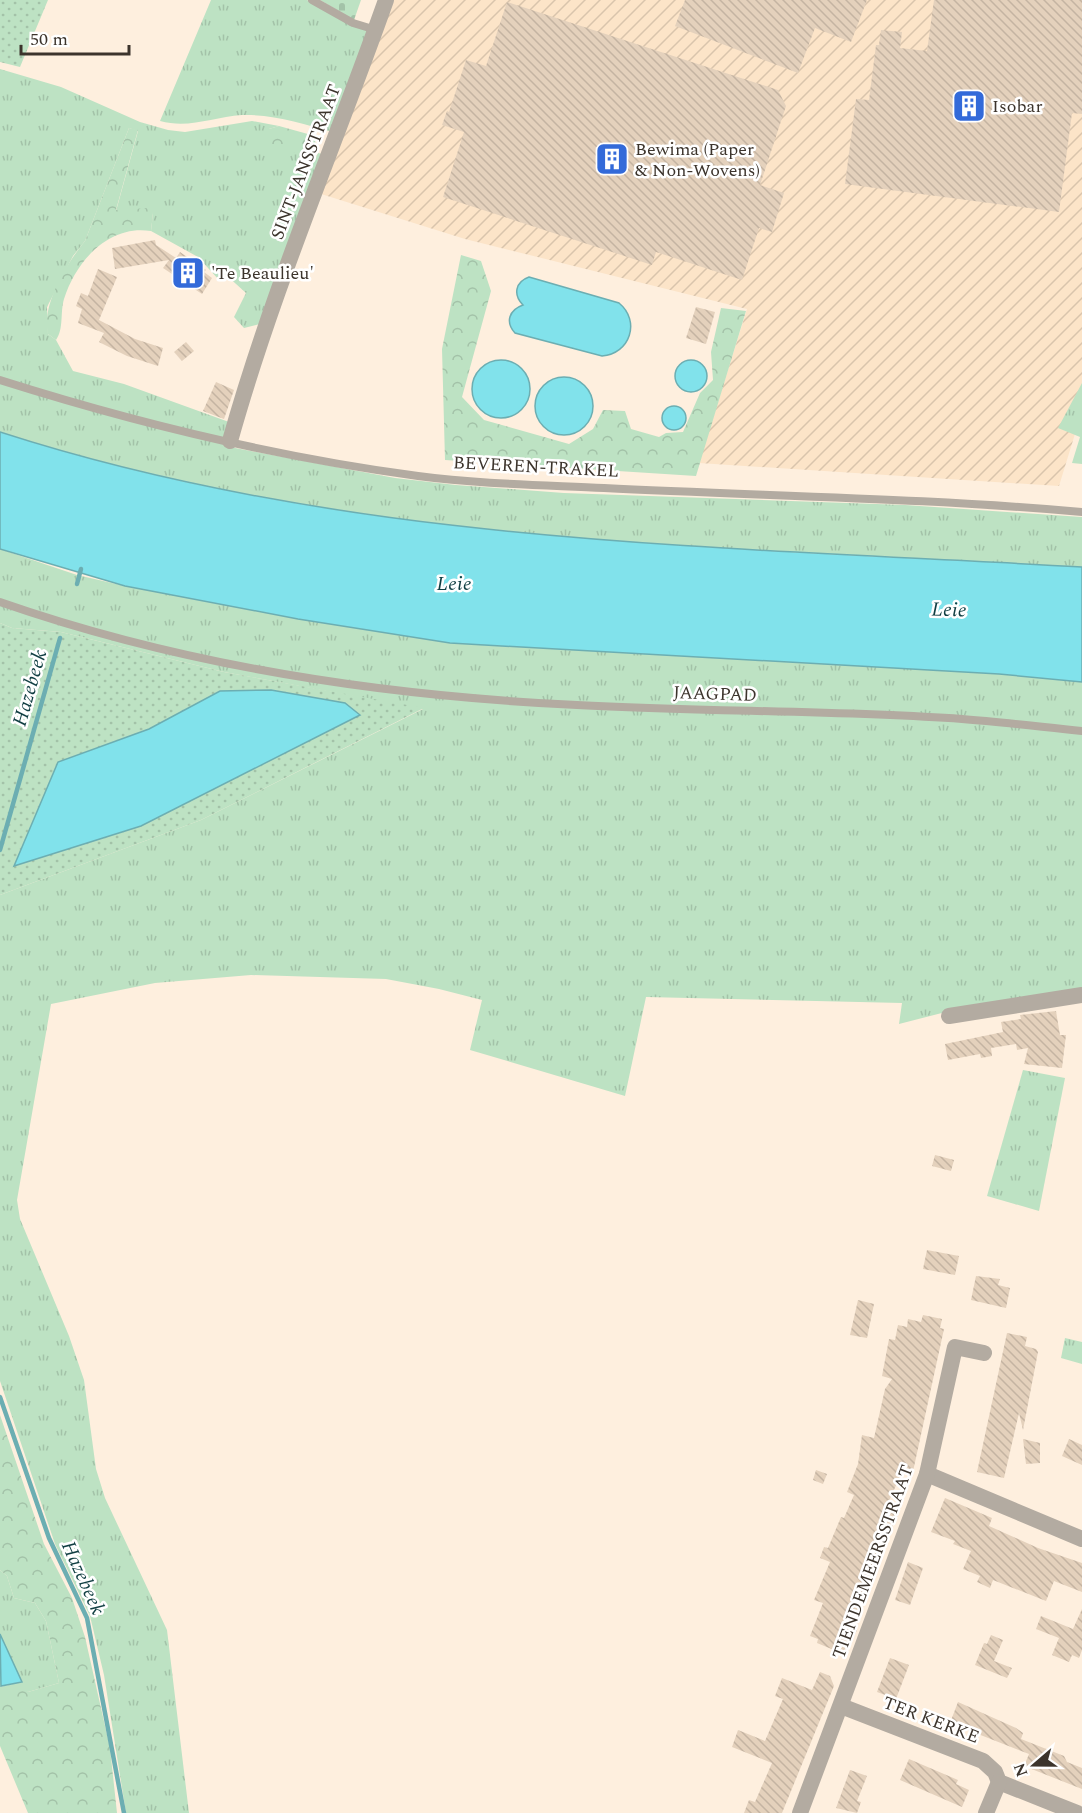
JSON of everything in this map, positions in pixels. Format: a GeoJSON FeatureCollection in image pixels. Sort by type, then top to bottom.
{"type":"FeatureCollection","features":[{"type":"Feature","properties":{"kind":"street","name":"SINT-JANSSTRAAT"},"geometry":{"type":"LineString","coordinates":[[230,441],[263,327],[338,138],[386,0]]}},
{"type":"Feature","properties":{"kind":"street"},"geometry":{"type":"LineString","coordinates":[[949,1016],[1082,995]]}},
{"type":"Feature","properties":{"kind":"street","name":"TIENDEMEERSSTRAAT"},"geometry":{"type":"LineString","coordinates":[[800,1813],[927,1474],[955,1347],[984,1353]]}},
{"type":"Feature","properties":{"kind":"street"},"geometry":{"type":"LineString","coordinates":[[927,1474],[1082,1539]]}},
{"type":"Feature","properties":{"kind":"street","name":"TER KERKE"},"geometry":{"type":"LineString","coordinates":[[841,1706],[983,1761],[995,1772],[999,1782],[1077,1813]]}},
{"type":"Feature","properties":{"kind":"street"},"geometry":{"type":"LineString","coordinates":[[986,1813],[999,1782]]}},
{"type":"Feature","properties":{"kind":"lane"},"geometry":{"type":"LineString","coordinates":[[312,0],[353,22],[376,30]]}},
{"type":"Feature","properties":{"kind":"lane","name":"BEVEREN-TRAKEL"},"geometry":{"type":"LineString","coordinates":[[0,380],[168,428],[323,460],[418,476],[472,481],[748,495],[902,500],[1082,512]]}},
{"type":"Feature","properties":{"kind":"lane","name":"JAAGPAD"},"geometry":{"type":"LineString","coordinates":[[0,602],[50,620],[143,645],[347,683],[479,698],[575,705],[961,719],[1082,731]]}},
{"type":"Feature","properties":{"kind":"shaded area"},"geometry":{"type":"Polygon","coordinates":[[[393,0],[1082,0],[1082,411],[1059,486],[699,463],[747,309],[465,239],[321,194],[393,0]]]}},
{"type":"Feature","properties":{"kind":"green space"},"geometry":{"type":"Polygon","coordinates":[[[0,0],[48,0],[20,67],[0,62],[0,0]]]}},
{"type":"Feature","properties":{"kind":"green space"},"geometry":{"type":"Polygon","coordinates":[[[211,0],[307,0],[353,26],[369,30],[333,132],[288,120],[254,115],[231,116],[181,124],[160,121],[211,0]]]}},
{"type":"Feature","properties":{"kind":"green space"},"geometry":{"type":"Polygon","coordinates":[[[320,0],[361,0],[354,20],[320,0]]]}},
{"type":"Feature","properties":{"kind":"green space"},"geometry":{"type":"Polygon","coordinates":[[[0,69],[61,87],[140,122],[168,130],[185,132],[252,121],[279,126],[269,129],[316,157],[318,153],[322,154],[260,324],[244,328],[234,317],[246,293],[225,274],[219,280],[198,257],[151,231],[153,213],[116,211],[138,131],[129,128],[85,241],[73,256],[47,307],[48,334],[56,340],[73,371],[124,384],[229,422],[230,447],[395,478],[456,485],[564,493],[905,505],[1082,517],[1082,567],[672,545],[536,534],[400,519],[265,498],[132,469],[0,432],[0,69]]]}},
{"type":"Feature","properties":{"kind":"green space"},"geometry":{"type":"Polygon","coordinates":[[[279,126],[315,136],[316,157],[266,146],[269,129],[279,126]]]}},
{"type":"Feature","properties":{"kind":"green space"},"geometry":{"type":"Polygon","coordinates":[[[129,128],[138,130],[116,210],[148,208],[153,213],[151,231],[136,230],[121,233],[108,239],[86,259],[69,285],[63,304],[60,331],[56,340],[48,334],[48,310],[52,298],[64,272],[85,241],[129,128]]]}},
{"type":"Feature","properties":{"kind":"green space"},"geometry":{"type":"Polygon","coordinates":[[[461,255],[481,261],[491,291],[462,397],[484,420],[569,444],[593,429],[603,410],[625,411],[631,429],[659,437],[666,433],[683,432],[700,393],[713,380],[711,352],[721,308],[746,311],[696,476],[445,460],[442,349],[461,255]]]}},
{"type":"Feature","properties":{"kind":"green space"},"geometry":{"type":"Polygon","coordinates":[[[1082,383],[1082,464],[1072,463],[1080,437],[1058,428],[1082,383]]]}},
{"type":"Feature","properties":{"kind":"green space"},"geometry":{"type":"Polygon","coordinates":[[[0,549],[77,575],[125,586],[298,619],[450,643],[999,674],[1082,682],[1082,989],[969,1006],[899,1024],[902,1003],[646,997],[625,1096],[470,1050],[482,1000],[386,979],[251,975],[155,983],[51,1004],[17,1200],[20,1219],[69,1336],[84,1380],[96,1469],[105,1498],[167,1630],[189,1813],[126,1813],[104,1675],[90,1616],[55,1544],[0,1381],[0,895],[201,820],[423,709],[224,672],[61,632],[12,628],[0,623],[0,549]]]}},
{"type":"Feature","properties":{"kind":"green space"},"geometry":{"type":"Polygon","coordinates":[[[0,623],[12,628],[61,632],[224,672],[424,708],[201,820],[0,895],[0,623]]]}},
{"type":"Feature","properties":{"kind":"green space"},"geometry":{"type":"Polygon","coordinates":[[[1023,1070],[1065,1078],[1039,1211],[987,1196],[1023,1070]]]}},
{"type":"Feature","properties":{"kind":"green space"},"geometry":{"type":"Polygon","coordinates":[[[1065,1338],[1082,1342],[1082,1364],[1061,1358],[1065,1338]]]}},
{"type":"Feature","properties":{"kind":"green space"},"geometry":{"type":"Polygon","coordinates":[[[0,1415],[44,1544],[72,1598],[85,1637],[110,1748],[117,1813],[28,1813],[0,1746],[0,1687],[22,1682],[28,1692],[59,1683],[46,1621],[35,1603],[14,1598],[7,1576],[0,1570],[0,1415]]]}},
{"type":"Feature","properties":{"kind":"green space"},"geometry":{"type":"Polygon","coordinates":[[[0,1570],[7,1576],[14,1598],[35,1603],[46,1621],[59,1683],[28,1692],[9,1683],[0,1687],[0,1570]]]}},
{"type":"Feature","properties":{"kind":"water"},"geometry":{"type":"Polygon","coordinates":[[[529,277],[619,303],[626,310],[630,319],[631,327],[625,343],[612,354],[602,356],[515,333],[509,321],[514,310],[523,305],[517,293],[518,285],[529,277]]]}},
{"type":"Feature","properties":{"kind":"water"},"geometry":{"type":"Polygon","coordinates":[[[495,360],[507,360],[522,368],[530,383],[530,395],[522,410],[507,418],[495,418],[480,410],[472,395],[472,383],[480,368],[495,360]]]}},
{"type":"Feature","properties":{"kind":"water"},"geometry":{"type":"Polygon","coordinates":[[[691,360],[703,364],[707,376],[703,388],[691,392],[679,388],[675,376],[679,364],[691,360]]]}},
{"type":"Feature","properties":{"kind":"water"},"geometry":{"type":"Polygon","coordinates":[[[558,377],[570,377],[585,385],[593,400],[593,412],[585,427],[570,435],[558,435],[543,427],[535,412],[535,400],[543,385],[558,377]]]}},
{"type":"Feature","properties":{"kind":"water"},"geometry":{"type":"Polygon","coordinates":[[[674,406],[683,409],[686,418],[683,427],[674,430],[665,427],[662,418],[665,409],[674,406]]]}},
{"type":"Feature","properties":{"kind":"water","name":"Leie"},"geometry":{"type":"Polygon","coordinates":[[[0,432],[132,469],[265,498],[400,519],[536,534],[672,545],[1082,567],[1082,682],[999,674],[450,643],[298,619],[125,586],[0,549],[0,432]]]}},
{"type":"Feature","properties":{"kind":"water"},"geometry":{"type":"Polygon","coordinates":[[[271,690],[345,703],[360,715],[141,826],[14,866],[58,762],[149,729],[220,691],[271,690]]]}},
{"type":"Feature","properties":{"kind":"water"},"geometry":{"type":"Polygon","coordinates":[[[0,1634],[22,1682],[1,1686],[0,1634]]]}},
{"type":"Feature","properties":{"kind":"building"},"geometry":{"type":"Polygon","coordinates":[[[685,0],[867,0],[851,42],[815,28],[798,73],[675,26],[685,0]]]}},
{"type":"Feature","properties":{"kind":"building","name":"Isobar"},"geometry":{"type":"Polygon","coordinates":[[[934,0],[1082,0],[1082,114],[1072,113],[1059,212],[845,184],[856,99],[869,100],[876,45],[879,45],[881,30],[902,32],[900,48],[927,51],[934,0]]]}},
{"type":"Feature","properties":{"kind":"building","name":"Bewima (Paper & Non-Wovens)"},"geometry":{"type":"Polygon","coordinates":[[[507,2],[778,90],[786,106],[760,185],[784,193],[772,232],[759,228],[742,280],[656,252],[652,265],[443,197],[464,132],[442,125],[447,111],[449,112],[466,60],[486,66],[507,2]]]}},
{"type":"Feature","properties":{"kind":"building"},"geometry":{"type":"Polygon","coordinates":[[[155,240],[156,245],[176,258],[180,252],[206,270],[204,272],[212,278],[202,294],[163,268],[169,260],[115,269],[112,248],[155,240]]]}},
{"type":"Feature","properties":{"kind":"building"},"geometry":{"type":"Polygon","coordinates":[[[98,269],[117,277],[99,320],[135,339],[163,348],[158,366],[127,356],[99,342],[104,333],[78,323],[82,309],[76,306],[81,293],[88,296],[98,269]]]}},
{"type":"Feature","properties":{"kind":"building"},"geometry":{"type":"Polygon","coordinates":[[[696,307],[715,312],[706,344],[686,338],[696,307]]]}},
{"type":"Feature","properties":{"kind":"building"},"geometry":{"type":"Polygon","coordinates":[[[186,342],[194,351],[182,361],[174,352],[186,342]]]}},
{"type":"Feature","properties":{"kind":"building"},"geometry":{"type":"Polygon","coordinates":[[[216,382],[234,390],[224,419],[203,411],[216,382]]]}},
{"type":"Feature","properties":{"kind":"building"},"geometry":{"type":"Polygon","coordinates":[[[1056,1011],[1060,1035],[1066,1035],[1062,1068],[1024,1064],[1028,1048],[1017,1050],[1016,1044],[991,1048],[992,1056],[981,1058],[980,1054],[948,1060],[945,1044],[1003,1032],[1001,1022],[1021,1019],[1020,1015],[1056,1011]]]}},
{"type":"Feature","properties":{"kind":"building"},"geometry":{"type":"Polygon","coordinates":[[[935,1155],[954,1160],[951,1171],[932,1166],[935,1155]]]}},
{"type":"Feature","properties":{"kind":"building"},"geometry":{"type":"Polygon","coordinates":[[[927,1250],[959,1256],[955,1275],[923,1269],[927,1250]]]}},
{"type":"Feature","properties":{"kind":"building"},"geometry":{"type":"Polygon","coordinates":[[[976,1276],[1000,1279],[998,1285],[1010,1288],[1006,1308],[971,1300],[976,1276]]]}},
{"type":"Feature","properties":{"kind":"building"},"geometry":{"type":"Polygon","coordinates":[[[858,1300],[874,1304],[867,1338],[850,1335],[858,1300]]]}},
{"type":"Feature","properties":{"kind":"building"},"geometry":{"type":"Polygon","coordinates":[[[923,1315],[942,1319],[940,1328],[944,1329],[912,1476],[902,1472],[889,1501],[901,1506],[850,1627],[857,1630],[846,1655],[817,1643],[818,1639],[810,1636],[823,1603],[814,1600],[830,1562],[820,1558],[824,1547],[828,1548],[841,1517],[844,1518],[854,1495],[847,1492],[858,1464],[862,1435],[874,1438],[885,1389],[892,1379],[882,1376],[889,1339],[895,1340],[898,1325],[907,1327],[908,1319],[921,1322],[923,1315]]]}},
{"type":"Feature","properties":{"kind":"building"},"geometry":{"type":"Polygon","coordinates":[[[1007,1333],[1027,1337],[1025,1346],[1036,1349],[1038,1352],[1023,1430],[1019,1413],[1004,1478],[977,1472],[1007,1333]]]}},
{"type":"Feature","properties":{"kind":"building"},"geometry":{"type":"Polygon","coordinates":[[[1023,1439],[1040,1443],[1040,1463],[1026,1464],[1023,1439]]]}},
{"type":"Feature","properties":{"kind":"building"},"geometry":{"type":"Polygon","coordinates":[[[1069,1439],[1082,1445],[1082,1465],[1062,1456],[1069,1439]]]}},
{"type":"Feature","properties":{"kind":"building"},"geometry":{"type":"Polygon","coordinates":[[[816,1470],[827,1474],[823,1484],[813,1480],[816,1470]]]}},
{"type":"Feature","properties":{"kind":"building"},"geometry":{"type":"Polygon","coordinates":[[[945,1498],[992,1518],[989,1526],[1038,1548],[1082,1563],[1082,1592],[1054,1581],[1046,1601],[993,1580],[990,1588],[977,1582],[980,1576],[963,1569],[971,1551],[953,1544],[955,1541],[931,1532],[945,1498]]]}},
{"type":"Feature","properties":{"kind":"building"},"geometry":{"type":"Polygon","coordinates":[[[908,1562],[923,1568],[910,1605],[895,1600],[908,1562]]]}},
{"type":"Feature","properties":{"kind":"building"},"geometry":{"type":"Polygon","coordinates":[[[1082,1609],[1082,1650],[1079,1658],[1072,1655],[1069,1662],[1052,1655],[1059,1638],[1036,1629],[1041,1616],[1073,1629],[1082,1609]]]}},
{"type":"Feature","properties":{"kind":"building"},"geometry":{"type":"Polygon","coordinates":[[[991,1635],[1003,1640],[994,1661],[1012,1668],[1007,1678],[975,1665],[984,1643],[987,1644],[991,1635]]]}},
{"type":"Feature","properties":{"kind":"building"},"geometry":{"type":"Polygon","coordinates":[[[890,1658],[909,1665],[896,1699],[877,1692],[890,1658]]]}},
{"type":"Feature","properties":{"kind":"building"},"geometry":{"type":"Polygon","coordinates":[[[820,1672],[830,1676],[834,1686],[782,1813],[744,1813],[749,1800],[755,1802],[772,1763],[732,1747],[738,1730],[765,1741],[783,1699],[775,1696],[782,1678],[812,1690],[820,1672]]]}},
{"type":"Feature","properties":{"kind":"building"},"geometry":{"type":"Polygon","coordinates":[[[958,1702],[1016,1728],[1023,1733],[1021,1739],[1064,1756],[1067,1762],[1082,1768],[1082,1789],[1024,1766],[1029,1754],[950,1723],[958,1702]]]}},
{"type":"Feature","properties":{"kind":"building"},"geometry":{"type":"Polygon","coordinates":[[[909,1759],[958,1780],[956,1784],[969,1790],[962,1807],[900,1780],[909,1759]]]}},
{"type":"Feature","properties":{"kind":"building"},"geometry":{"type":"Polygon","coordinates":[[[850,1770],[867,1776],[857,1801],[861,1802],[857,1813],[836,1808],[850,1770]]]}},
{"type":"Feature","properties":{"kind":"waterway","name":"Hazebeek"},"geometry":{"type":"LineString","coordinates":[[77,584],[81,569]]}},
{"type":"Feature","properties":{"kind":"waterway","name":"Hazebeek"},"geometry":{"type":"LineString","coordinates":[[0,850],[60,638]]}},
{"type":"Feature","properties":{"kind":"waterway","name":"Hazebeek"},"geometry":{"type":"LineString","coordinates":[[0,1397],[49,1538],[87,1618],[124,1813]]}},
{"type":"Feature","properties":{"kind":"place","name":"Isobar"},"geometry":{"type":"Point","coordinates":[969,106]}},
{"type":"Feature","properties":{"kind":"place","name":"Bewima (Paper & Non-Wovens)"},"geometry":{"type":"Point","coordinates":[612,159]}},
{"type":"Feature","properties":{"kind":"place","name":"'Te Beaulieu'"},"geometry":{"type":"Point","coordinates":[188,273]}}]}
